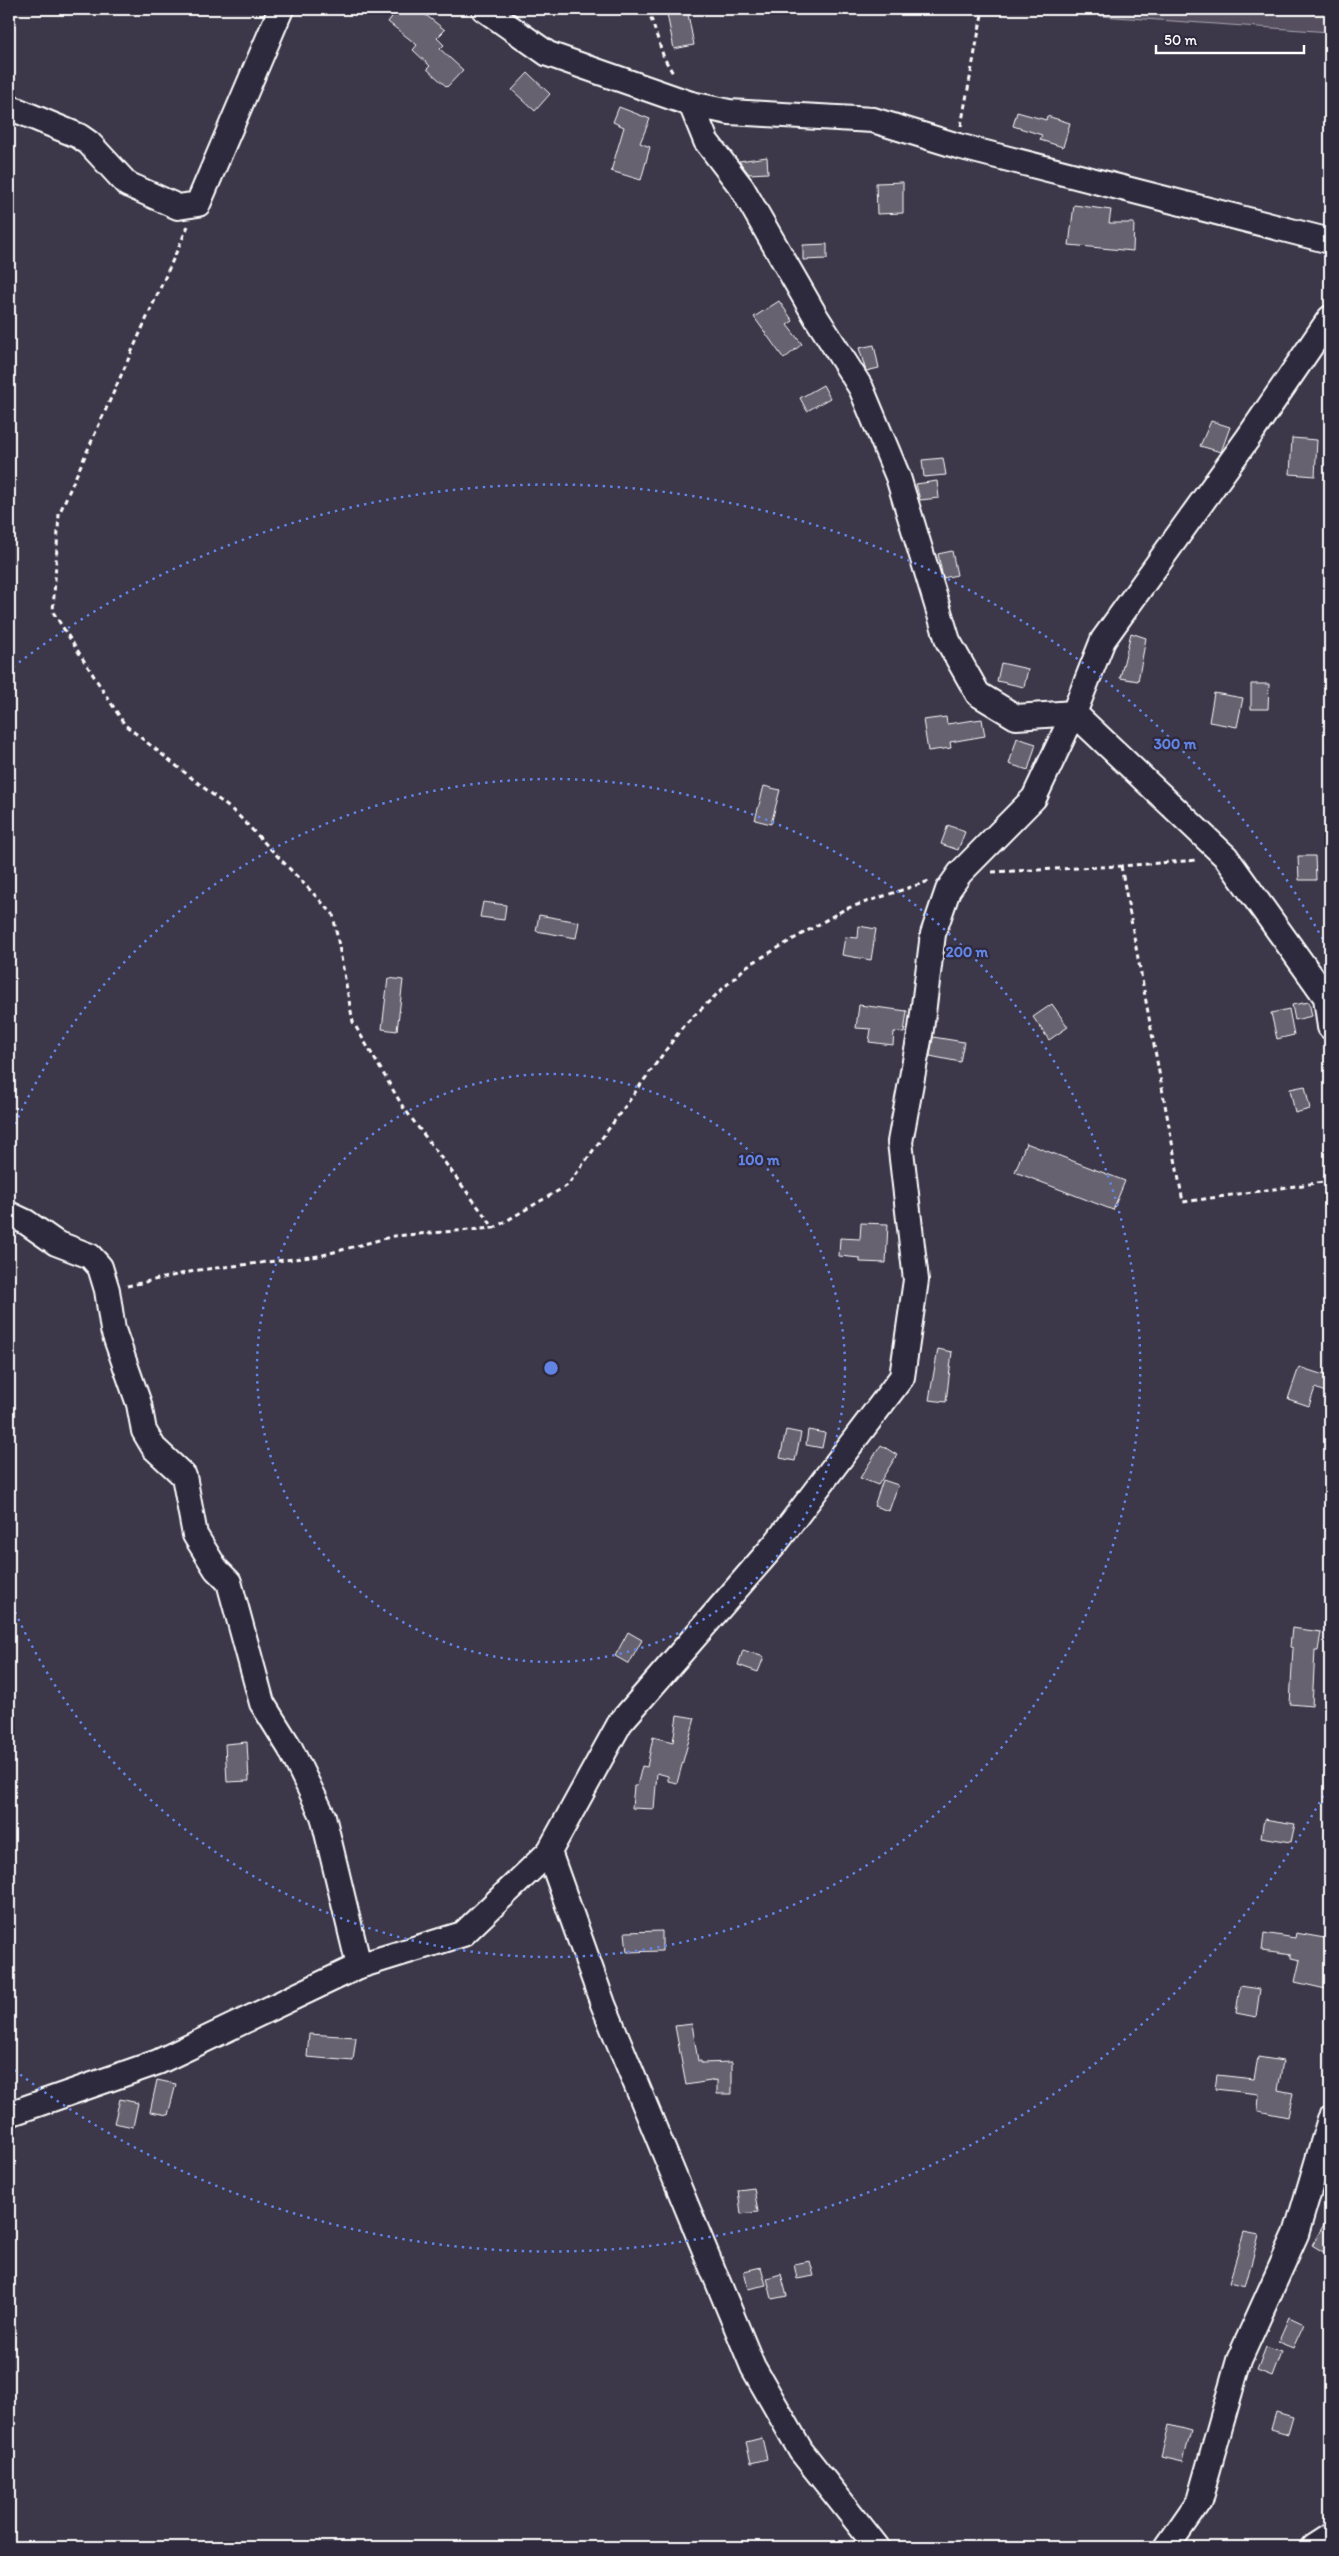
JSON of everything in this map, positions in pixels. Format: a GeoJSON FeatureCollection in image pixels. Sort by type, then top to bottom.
{"type":"FeatureCollection","features":[{"type":"Feature","properties":{"kind":"street"},"geometry":{"type":"LineString","coordinates":[[9,107],[79,136],[89,143],[127,184],[178,207],[198,204],[281,9]]}},
{"type":"Feature","properties":{"kind":"street"},"geometry":{"type":"LineString","coordinates":[[484,9],[548,54],[691,104],[729,112],[873,120],[958,146],[1219,214],[1330,240]]}},
{"type":"Feature","properties":{"kind":"street"},"geometry":{"type":"LineString","coordinates":[[691,104],[706,142],[742,188],[816,317],[860,388],[898,477],[948,641],[978,694],[1016,717],[1074,713],[1226,857],[1326,997],[1330,1027]]}},
{"type":"Feature","properties":{"kind":"street"},"geometry":{"type":"LineString","coordinates":[[9,2114],[158,2062],[359,1966],[463,1934],[549,1852],[620,1723],[776,1542],[902,1377],[916,1280],[900,1142],[921,1029],[932,934],[948,890],[960,873],[1034,798],[1074,713],[1103,640],[1248,438],[1330,318]]}},
{"type":"Feature","properties":{"kind":"street"},"geometry":{"type":"LineString","coordinates":[[9,1214],[26,1222],[56,1243],[90,1256],[100,1267],[107,1290],[113,1330],[139,1404],[144,1431],[154,1448],[184,1476],[195,1535],[216,1569],[229,1582],[262,1703],[290,1748],[323,1816],[359,1966]]}},
{"type":"Feature","properties":{"kind":"street"},"geometry":{"type":"LineString","coordinates":[[549,1852],[603,2004],[753,2367],[801,2451],[877,2547]]}},
{"type":"Feature","properties":{"kind":"street"},"geometry":{"type":"LineString","coordinates":[[1168,2547],[1199,2501],[1239,2360],[1296,2234],[1330,2119]]}},
{"type":"Feature","properties":{"kind":"street"},"geometry":{"type":"LineString","coordinates":[[1313,2547],[1330,2536]]}},
{"type":"Feature","properties":{"kind":"path"},"geometry":{"type":"LineString","coordinates":[[648,9],[664,58],[691,104]]}},
{"type":"Feature","properties":{"kind":"path"},"geometry":{"type":"LineString","coordinates":[[958,146],[982,9]]}},
{"type":"Feature","properties":{"kind":"path"},"geometry":{"type":"LineString","coordinates":[[198,204],[59,514],[53,612],[125,725],[237,814],[333,914],[353,1022],[403,1107],[437,1156],[494,1228]]}},
{"type":"Feature","properties":{"kind":"path"},"geometry":{"type":"LineString","coordinates":[[107,1290],[199,1270],[319,1256],[394,1236],[494,1228],[568,1185],[684,1025],[746,966],[845,909],[919,883],[960,873],[1121,866],[1226,857]]}},
{"type":"Feature","properties":{"kind":"path"},"geometry":{"type":"LineString","coordinates":[[1121,866],[1183,1202],[1330,1181]]}},
{"type":"Feature","properties":{"kind":"shaded area"},"geometry":{"type":"Polygon","coordinates":[[[1102,9],[1330,9],[1330,32],[1101,16],[1102,9]]]}},
{"type":"Feature","properties":{"kind":"building"},"geometry":{"type":"Polygon","coordinates":[[[398,9],[418,9],[445,30],[437,38],[444,45],[440,49],[463,70],[447,87],[427,69],[430,66],[413,50],[417,45],[388,22],[398,9]]]}},
{"type":"Feature","properties":{"kind":"building"},"geometry":{"type":"Polygon","coordinates":[[[666,9],[687,9],[694,45],[674,49],[666,9]]]}},
{"type":"Feature","properties":{"kind":"building"},"geometry":{"type":"Polygon","coordinates":[[[528,73],[550,94],[535,111],[512,90],[528,73]]]}},
{"type":"Feature","properties":{"kind":"building"},"geometry":{"type":"Polygon","coordinates":[[[619,107],[650,119],[640,143],[650,147],[641,180],[611,171],[624,127],[613,122],[619,107]]]}},
{"type":"Feature","properties":{"kind":"building"},"geometry":{"type":"Polygon","coordinates":[[[1017,112],[1046,120],[1047,116],[1070,123],[1063,147],[1040,140],[1042,135],[1013,126],[1017,112]]]}},
{"type":"Feature","properties":{"kind":"building"},"geometry":{"type":"Polygon","coordinates":[[[767,157],[768,173],[749,174],[739,161],[767,157]]]}},
{"type":"Feature","properties":{"kind":"building"},"geometry":{"type":"Polygon","coordinates":[[[903,182],[903,213],[877,214],[876,183],[903,182]]]}},
{"type":"Feature","properties":{"kind":"building"},"geometry":{"type":"Polygon","coordinates":[[[1074,205],[1111,210],[1109,223],[1134,223],[1133,251],[1069,245],[1074,205]]]}},
{"type":"Feature","properties":{"kind":"building"},"geometry":{"type":"Polygon","coordinates":[[[827,244],[827,259],[803,260],[803,245],[827,244]]]}},
{"type":"Feature","properties":{"kind":"building"},"geometry":{"type":"Polygon","coordinates":[[[779,301],[793,321],[787,325],[802,344],[784,359],[754,317],[779,301]]]}},
{"type":"Feature","properties":{"kind":"building"},"geometry":{"type":"Polygon","coordinates":[[[874,345],[879,368],[866,371],[859,348],[874,345]]]}},
{"type":"Feature","properties":{"kind":"building"},"geometry":{"type":"Polygon","coordinates":[[[823,385],[830,398],[807,411],[800,398],[823,385]]]}},
{"type":"Feature","properties":{"kind":"building"},"geometry":{"type":"Polygon","coordinates":[[[1211,421],[1230,427],[1221,452],[1200,446],[1211,421]]]}},
{"type":"Feature","properties":{"kind":"building"},"geometry":{"type":"Polygon","coordinates":[[[1292,438],[1317,440],[1315,476],[1290,474],[1292,438]]]}},
{"type":"Feature","properties":{"kind":"building"},"geometry":{"type":"Polygon","coordinates":[[[943,458],[946,475],[924,477],[922,460],[943,458]]]}},
{"type":"Feature","properties":{"kind":"building"},"geometry":{"type":"Polygon","coordinates":[[[937,481],[939,498],[920,500],[916,484],[937,481]]]}},
{"type":"Feature","properties":{"kind":"building"},"geometry":{"type":"Polygon","coordinates":[[[952,551],[957,575],[943,578],[938,554],[952,551]]]}},
{"type":"Feature","properties":{"kind":"building"},"geometry":{"type":"Polygon","coordinates":[[[1131,633],[1146,638],[1138,681],[1120,678],[1131,633]]]}},
{"type":"Feature","properties":{"kind":"building"},"geometry":{"type":"Polygon","coordinates":[[[1001,663],[1028,669],[1024,687],[997,681],[1001,663]]]}},
{"type":"Feature","properties":{"kind":"building"},"geometry":{"type":"Polygon","coordinates":[[[1251,684],[1269,684],[1268,709],[1251,709],[1251,684]]]}},
{"type":"Feature","properties":{"kind":"building"},"geometry":{"type":"Polygon","coordinates":[[[1214,693],[1243,698],[1237,727],[1209,722],[1214,693]]]}},
{"type":"Feature","properties":{"kind":"building"},"geometry":{"type":"Polygon","coordinates":[[[946,717],[947,724],[982,719],[985,736],[950,742],[951,748],[928,751],[923,720],[946,717]]]}},
{"type":"Feature","properties":{"kind":"building"},"geometry":{"type":"Polygon","coordinates":[[[1017,738],[1036,744],[1028,770],[1009,764],[1017,738]]]}},
{"type":"Feature","properties":{"kind":"building"},"geometry":{"type":"Polygon","coordinates":[[[764,786],[780,790],[771,824],[755,820],[764,786]]]}},
{"type":"Feature","properties":{"kind":"building"},"geometry":{"type":"Polygon","coordinates":[[[948,825],[965,832],[958,850],[941,844],[948,825]]]}},
{"type":"Feature","properties":{"kind":"building"},"geometry":{"type":"Polygon","coordinates":[[[1298,856],[1315,856],[1316,880],[1299,880],[1298,856]]]}},
{"type":"Feature","properties":{"kind":"building"},"geometry":{"type":"Polygon","coordinates":[[[483,902],[506,905],[504,920],[480,917],[483,902]]]}},
{"type":"Feature","properties":{"kind":"building"},"geometry":{"type":"Polygon","coordinates":[[[539,915],[579,922],[576,938],[536,931],[539,915]]]}},
{"type":"Feature","properties":{"kind":"building"},"geometry":{"type":"Polygon","coordinates":[[[859,926],[876,929],[871,960],[842,955],[845,937],[858,938],[859,926]]]}},
{"type":"Feature","properties":{"kind":"building"},"geometry":{"type":"Polygon","coordinates":[[[388,978],[403,980],[397,1031],[382,1029],[388,978]]]}},
{"type":"Feature","properties":{"kind":"building"},"geometry":{"type":"Polygon","coordinates":[[[1309,1002],[1312,1016],[1295,1020],[1292,1005],[1309,1002]]]}},
{"type":"Feature","properties":{"kind":"building"},"geometry":{"type":"Polygon","coordinates":[[[1052,1004],[1068,1027],[1049,1040],[1033,1017],[1052,1004]]]}},
{"type":"Feature","properties":{"kind":"building"},"geometry":{"type":"Polygon","coordinates":[[[859,1005],[907,1011],[904,1033],[894,1032],[893,1045],[869,1042],[871,1029],[856,1028],[859,1005]]]}},
{"type":"Feature","properties":{"kind":"building"},"geometry":{"type":"Polygon","coordinates":[[[1289,1009],[1294,1035],[1277,1039],[1271,1013],[1289,1009]]]}},
{"type":"Feature","properties":{"kind":"building"},"geometry":{"type":"Polygon","coordinates":[[[933,1037],[964,1042],[960,1062],[930,1056],[933,1037]]]}},
{"type":"Feature","properties":{"kind":"building"},"geometry":{"type":"Polygon","coordinates":[[[1305,1086],[1310,1109],[1295,1113],[1290,1089],[1305,1086]]]}},
{"type":"Feature","properties":{"kind":"building"},"geometry":{"type":"Polygon","coordinates":[[[1026,1143],[1125,1181],[1113,1210],[1015,1172],[1026,1143]]]}},
{"type":"Feature","properties":{"kind":"building"},"geometry":{"type":"Polygon","coordinates":[[[861,1223],[888,1224],[886,1263],[860,1262],[860,1258],[839,1256],[840,1238],[860,1239],[861,1223]]]}},
{"type":"Feature","properties":{"kind":"building"},"geometry":{"type":"Polygon","coordinates":[[[938,1349],[952,1352],[946,1402],[929,1400],[938,1349]]]}},
{"type":"Feature","properties":{"kind":"building"},"geometry":{"type":"Polygon","coordinates":[[[1299,1367],[1330,1377],[1330,1394],[1315,1388],[1309,1406],[1288,1399],[1299,1367]]]}},
{"type":"Feature","properties":{"kind":"building"},"geometry":{"type":"Polygon","coordinates":[[[786,1430],[801,1433],[795,1461],[780,1458],[786,1430]]]}},
{"type":"Feature","properties":{"kind":"building"},"geometry":{"type":"Polygon","coordinates":[[[808,1430],[825,1433],[822,1448],[806,1445],[808,1430]]]}},
{"type":"Feature","properties":{"kind":"building"},"geometry":{"type":"Polygon","coordinates":[[[881,1445],[897,1455],[878,1485],[860,1478],[881,1445]]]}},
{"type":"Feature","properties":{"kind":"building"},"geometry":{"type":"Polygon","coordinates":[[[883,1480],[898,1485],[889,1511],[874,1506],[883,1480]]]}},
{"type":"Feature","properties":{"kind":"building"},"geometry":{"type":"Polygon","coordinates":[[[1292,1628],[1321,1632],[1318,1651],[1315,1651],[1312,1706],[1290,1704],[1293,1648],[1290,1647],[1292,1628]]]}},
{"type":"Feature","properties":{"kind":"building"},"geometry":{"type":"Polygon","coordinates":[[[628,1632],[642,1640],[629,1664],[615,1656],[628,1632]]]}},
{"type":"Feature","properties":{"kind":"building"},"geometry":{"type":"Polygon","coordinates":[[[743,1650],[764,1657],[758,1672],[738,1665],[743,1650]]]}},
{"type":"Feature","properties":{"kind":"building"},"geometry":{"type":"Polygon","coordinates":[[[677,1715],[695,1718],[677,1783],[668,1781],[668,1776],[657,1773],[654,1809],[632,1808],[634,1786],[637,1786],[642,1766],[647,1767],[653,1737],[673,1742],[677,1715]]]}},
{"type":"Feature","properties":{"kind":"building"},"geometry":{"type":"Polygon","coordinates":[[[247,1742],[249,1781],[227,1782],[225,1744],[247,1742]]]}},
{"type":"Feature","properties":{"kind":"building"},"geometry":{"type":"Polygon","coordinates":[[[1264,1819],[1295,1824],[1291,1842],[1261,1837],[1264,1819]]]}},
{"type":"Feature","properties":{"kind":"building"},"geometry":{"type":"Polygon","coordinates":[[[662,1931],[662,1951],[627,1952],[625,1932],[662,1931]]]}},
{"type":"Feature","properties":{"kind":"building"},"geometry":{"type":"Polygon","coordinates":[[[1264,1933],[1295,1938],[1296,1933],[1330,1939],[1325,1970],[1330,1971],[1330,1990],[1295,1982],[1300,1960],[1291,1958],[1291,1955],[1262,1951],[1264,1933]]]}},
{"type":"Feature","properties":{"kind":"building"},"geometry":{"type":"Polygon","coordinates":[[[1240,1986],[1260,1989],[1256,2017],[1236,2013],[1240,1986]]]}},
{"type":"Feature","properties":{"kind":"building"},"geometry":{"type":"Polygon","coordinates":[[[692,2024],[698,2061],[701,2061],[701,2063],[732,2062],[732,2094],[717,2094],[717,2080],[686,2085],[675,2026],[692,2024]]]}},
{"type":"Feature","properties":{"kind":"building"},"geometry":{"type":"Polygon","coordinates":[[[309,2034],[356,2037],[353,2061],[307,2057],[309,2034]]]}},
{"type":"Feature","properties":{"kind":"building"},"geometry":{"type":"Polygon","coordinates":[[[1258,2057],[1283,2061],[1278,2090],[1293,2093],[1288,2117],[1258,2111],[1259,2094],[1215,2089],[1217,2075],[1254,2079],[1258,2057]]]}},
{"type":"Feature","properties":{"kind":"building"},"geometry":{"type":"Polygon","coordinates":[[[157,2080],[176,2084],[168,2115],[150,2112],[157,2080]]]}},
{"type":"Feature","properties":{"kind":"building"},"geometry":{"type":"Polygon","coordinates":[[[120,2099],[138,2103],[133,2127],[114,2123],[120,2099]]]}},
{"type":"Feature","properties":{"kind":"building"},"geometry":{"type":"Polygon","coordinates":[[[754,2188],[758,2212],[741,2214],[738,2190],[754,2188]]]}},
{"type":"Feature","properties":{"kind":"building"},"geometry":{"type":"Polygon","coordinates":[[[1330,2214],[1330,2256],[1312,2245],[1330,2214]]]}},
{"type":"Feature","properties":{"kind":"building"},"geometry":{"type":"Polygon","coordinates":[[[1244,2232],[1259,2235],[1245,2287],[1229,2283],[1244,2232]]]}},
{"type":"Feature","properties":{"kind":"building"},"geometry":{"type":"Polygon","coordinates":[[[810,2261],[814,2276],[797,2279],[794,2264],[810,2261]]]}},
{"type":"Feature","properties":{"kind":"building"},"geometry":{"type":"Polygon","coordinates":[[[761,2267],[766,2285],[748,2289],[744,2271],[761,2267]]]}},
{"type":"Feature","properties":{"kind":"building"},"geometry":{"type":"Polygon","coordinates":[[[781,2274],[787,2296],[772,2299],[767,2278],[781,2274]]]}},
{"type":"Feature","properties":{"kind":"building"},"geometry":{"type":"Polygon","coordinates":[[[1289,2317],[1304,2324],[1293,2348],[1278,2342],[1289,2317]]]}},
{"type":"Feature","properties":{"kind":"building"},"geometry":{"type":"Polygon","coordinates":[[[1266,2347],[1281,2352],[1272,2376],[1257,2370],[1266,2347]]]}},
{"type":"Feature","properties":{"kind":"building"},"geometry":{"type":"Polygon","coordinates":[[[1276,2412],[1293,2417],[1288,2434],[1271,2429],[1276,2412]]]}},
{"type":"Feature","properties":{"kind":"building"},"geometry":{"type":"Polygon","coordinates":[[[1169,2425],[1191,2431],[1183,2462],[1161,2457],[1169,2425]]]}},
{"type":"Feature","properties":{"kind":"building"},"geometry":{"type":"Polygon","coordinates":[[[762,2438],[767,2459],[751,2463],[746,2442],[762,2438]]]}}]}
